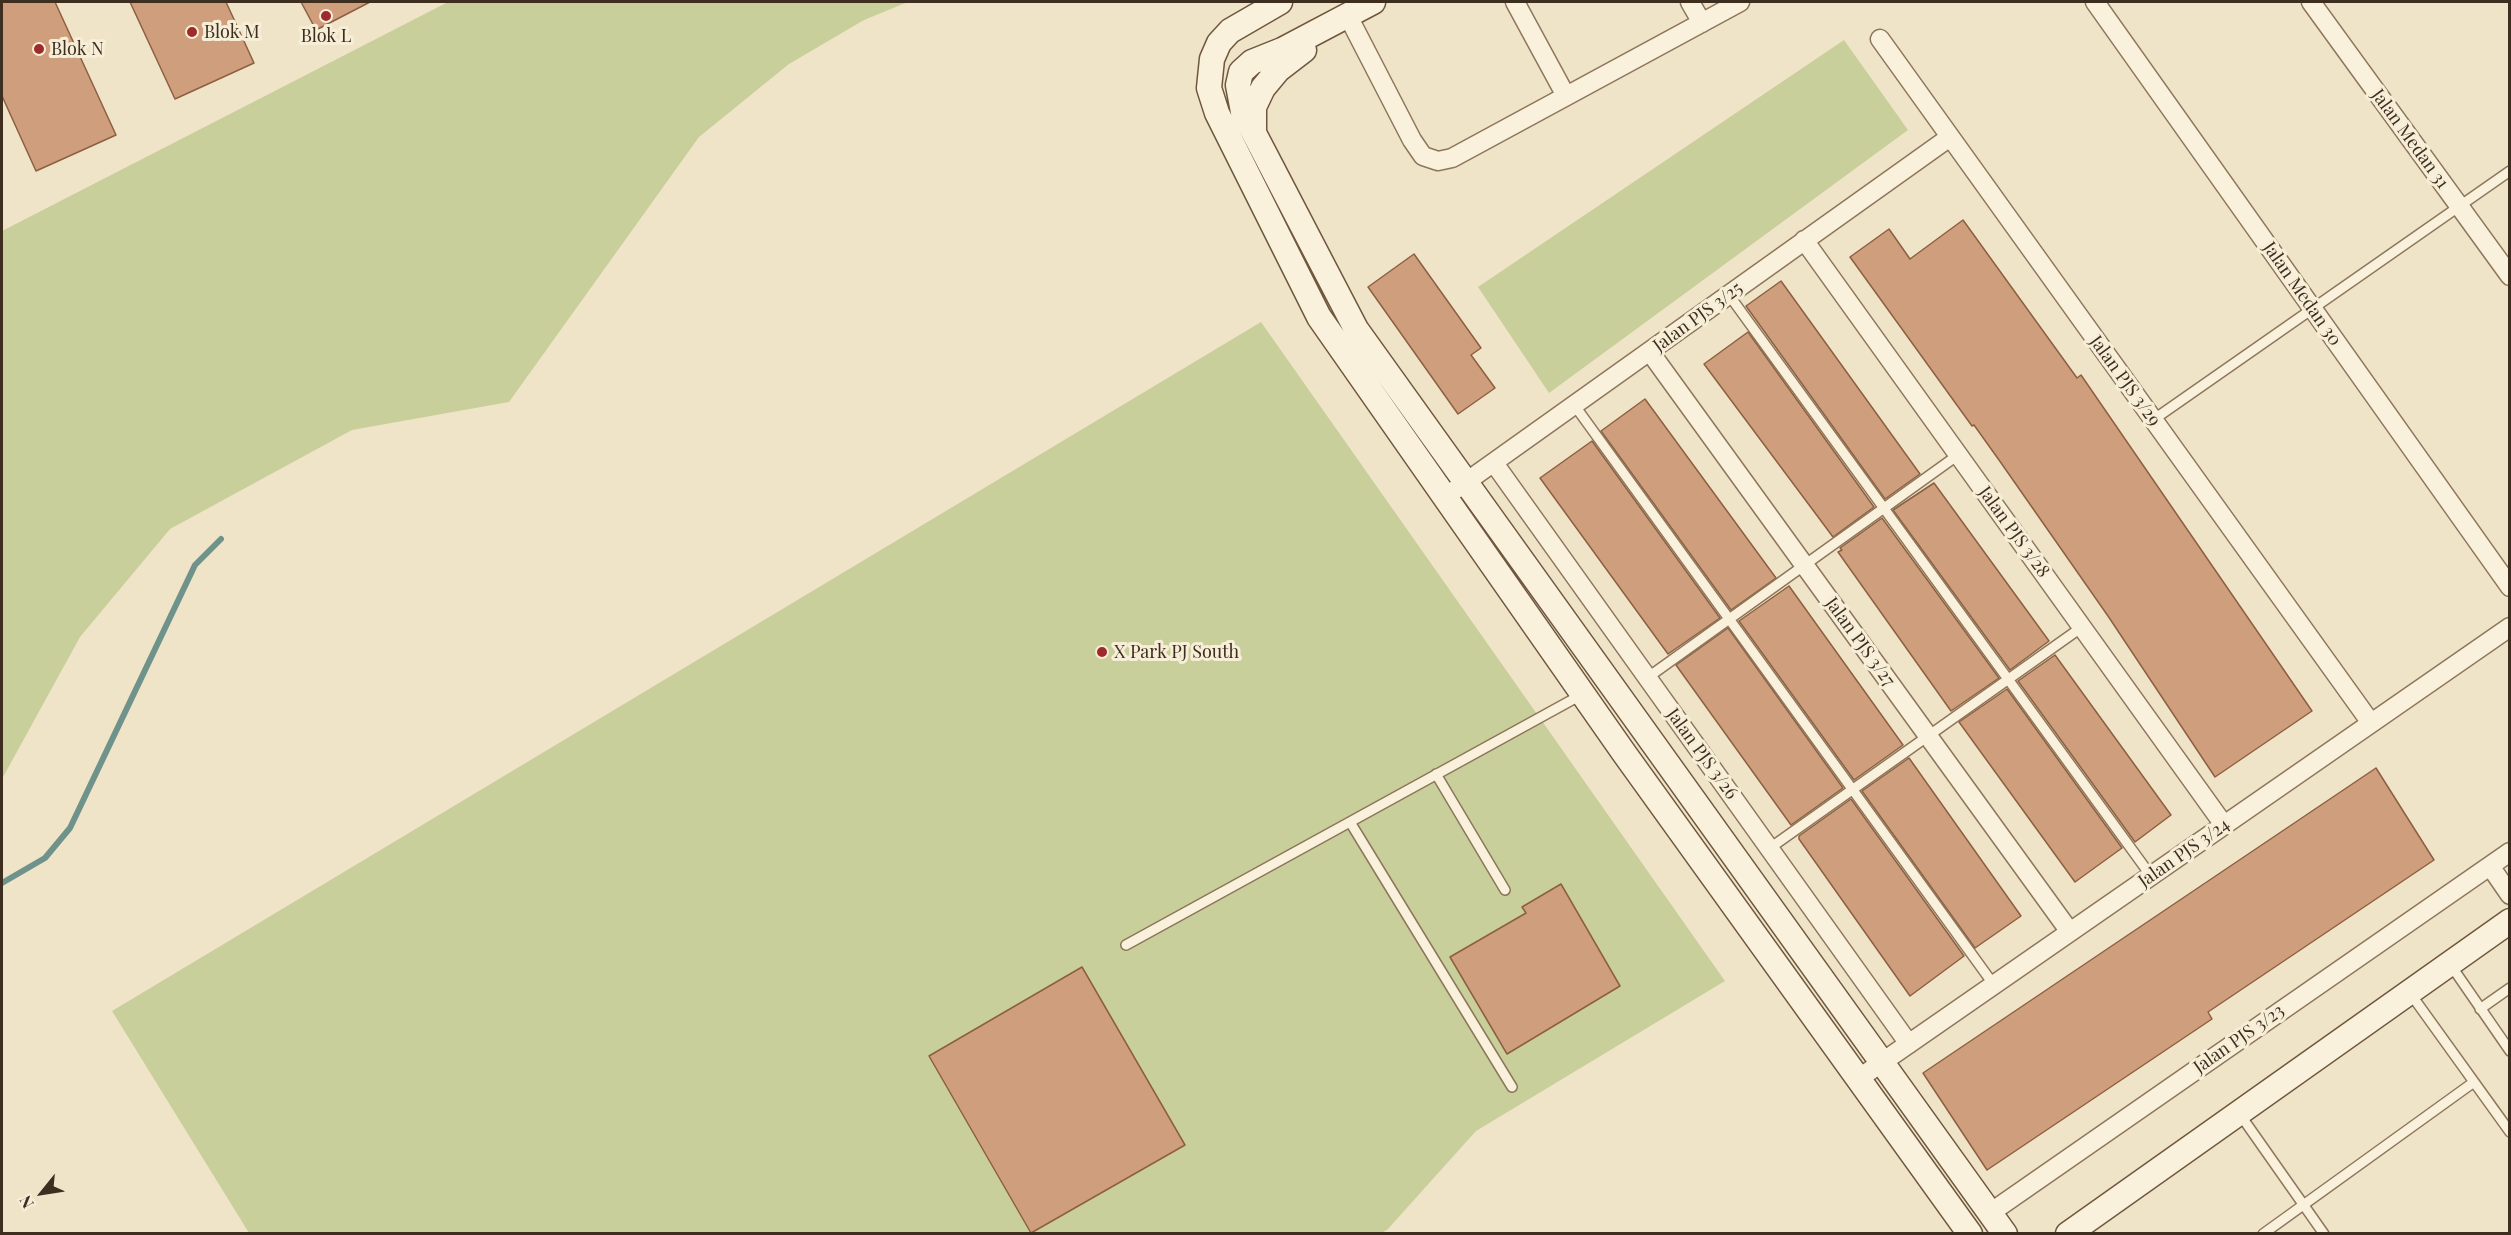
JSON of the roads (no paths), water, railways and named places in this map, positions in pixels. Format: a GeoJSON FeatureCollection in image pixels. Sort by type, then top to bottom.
{"type":"FeatureCollection","features":[{"type":"Feature","properties":{"kind":"main road"},"geometry":{"type":"LineString","coordinates":[[1280,2],[1230,31],[1219,43],[1212,59],[1209,88],[1217,113],[1319,317],[1583,694],[1970,1233]]}},
{"type":"Feature","properties":{"kind":"main road"},"geometry":{"type":"LineString","coordinates":[[1373,2],[1282,50],[1252,62],[1241,72],[1238,96],[1254,133],[1356,329],[1881,1064],[2005,1233]]}},
{"type":"Feature","properties":{"kind":"main road"},"geometry":{"type":"LineString","coordinates":[[1254,133],[1254,107],[1263,88],[1278,70],[1348,16]]}},
{"type":"Feature","properties":{"kind":"main road"},"geometry":{"type":"LineString","coordinates":[[1212,59],[1241,72]]}},
{"type":"Feature","properties":{"kind":"main road"},"geometry":{"type":"LineString","coordinates":[[2068,1233],[2510,921]]}},
{"type":"Feature","properties":{"kind":"street"},"geometry":{"type":"LineString","coordinates":[[1515,2],[1566,96]]}},
{"type":"Feature","properties":{"kind":"street"},"geometry":{"type":"LineString","coordinates":[[1690,2],[1702,23]]}},
{"type":"Feature","properties":{"kind":"street"},"geometry":{"type":"LineString","coordinates":[[1348,16],[1424,156],[1438,161],[1452,158],[1740,2]]}},
{"type":"Feature","properties":{"kind":"street","name":"Jalan Medan 30"},"geometry":{"type":"LineString","coordinates":[[2095,2],[2510,587]]}},
{"type":"Feature","properties":{"kind":"street","name":"Jalan Medan 31"},"geometry":{"type":"LineString","coordinates":[[2311,2],[2510,276]]}},
{"type":"Feature","properties":{"kind":"street","name":"Jalan PJS 3/29"},"geometry":{"type":"LineString","coordinates":[[1880,39],[2371,723]]}},
{"type":"Feature","properties":{"kind":"street","name":"Jalan PJS 3/25"},"geometry":{"type":"LineString","coordinates":[[1445,497],[1950,136]]}},
{"type":"Feature","properties":{"kind":"street","name":"Jalan PJS 3/28"},"geometry":{"type":"LineString","coordinates":[[1804,240],[2224,825]]}},
{"type":"Feature","properties":{"kind":"street","name":"Jalan PJS 3/27"},"geometry":{"type":"LineString","coordinates":[[1650,352],[2070,932]]}},
{"type":"Feature","properties":{"kind":"street","name":"Jalan PJS 3/26"},"geometry":{"type":"LineString","coordinates":[[1494,464],[1909,1044]]}},
{"type":"Feature","properties":{"kind":"street","name":"Jalan PJS 3/24"},"geometry":{"type":"LineString","coordinates":[[1858,1079],[2510,627]]}},
{"type":"Feature","properties":{"kind":"street","name":"Jalan PJS 3/23"},"geometry":{"type":"LineString","coordinates":[[1990,1213],[2510,852]]}},
{"type":"Feature","properties":{"kind":"street"},"geometry":{"type":"LineString","coordinates":[[2490,866],[2510,894]]}},
{"type":"Feature","properties":{"kind":"lane"},"geometry":{"type":"LineString","coordinates":[[2153,420],[2510,171]]}},
{"type":"Feature","properties":{"kind":"lane"},"geometry":{"type":"LineString","coordinates":[[1729,295],[2151,876]]}},
{"type":"Feature","properties":{"kind":"lane"},"geometry":{"type":"LineString","coordinates":[[1575,406],[1994,985]]}},
{"type":"Feature","properties":{"kind":"lane"},"geometry":{"type":"LineString","coordinates":[[1647,678],[1958,455]]}},
{"type":"Feature","properties":{"kind":"lane"},"geometry":{"type":"LineString","coordinates":[[1770,848],[2082,627]]}},
{"type":"Feature","properties":{"kind":"lane"},"geometry":{"type":"LineString","coordinates":[[1126,945],[1583,694]]}},
{"type":"Feature","properties":{"kind":"lane"},"geometry":{"type":"LineString","coordinates":[[1436,774],[1505,890]]}},
{"type":"Feature","properties":{"kind":"lane"},"geometry":{"type":"LineString","coordinates":[[1350,822],[1512,1087]]}},
{"type":"Feature","properties":{"kind":"lane"},"geometry":{"type":"LineString","coordinates":[[2449,963],[2510,1050]]}},
{"type":"Feature","properties":{"kind":"lane"},"geometry":{"type":"LineString","coordinates":[[2480,1009],[2510,988]]}},
{"type":"Feature","properties":{"kind":"lane"},"geometry":{"type":"LineString","coordinates":[[2409,992],[2510,1132]]}},
{"type":"Feature","properties":{"kind":"lane"},"geometry":{"type":"LineString","coordinates":[[2263,1233],[2474,1082]]}},
{"type":"Feature","properties":{"kind":"lane"},"geometry":{"type":"LineString","coordinates":[[2239,1113],[2324,1233]]}},
{"type":"Feature","properties":{"kind":"waterway"},"geometry":{"type":"LineString","coordinates":[[2,883],[45,858],[70,828],[195,565],[221,539]]}},
{"type":"Feature","properties":{"kind":"place","name":"Blok L"},"geometry":{"type":"Point","coordinates":[326,16]}},
{"type":"Feature","properties":{"kind":"place","name":"Blok M"},"geometry":{"type":"Point","coordinates":[192,32]}},
{"type":"Feature","properties":{"kind":"place","name":"Blok N"},"geometry":{"type":"Point","coordinates":[39,49]}},
{"type":"Feature","properties":{"kind":"place","name":"X Park PJ South"},"geometry":{"type":"Point","coordinates":[1102,652]}}]}
